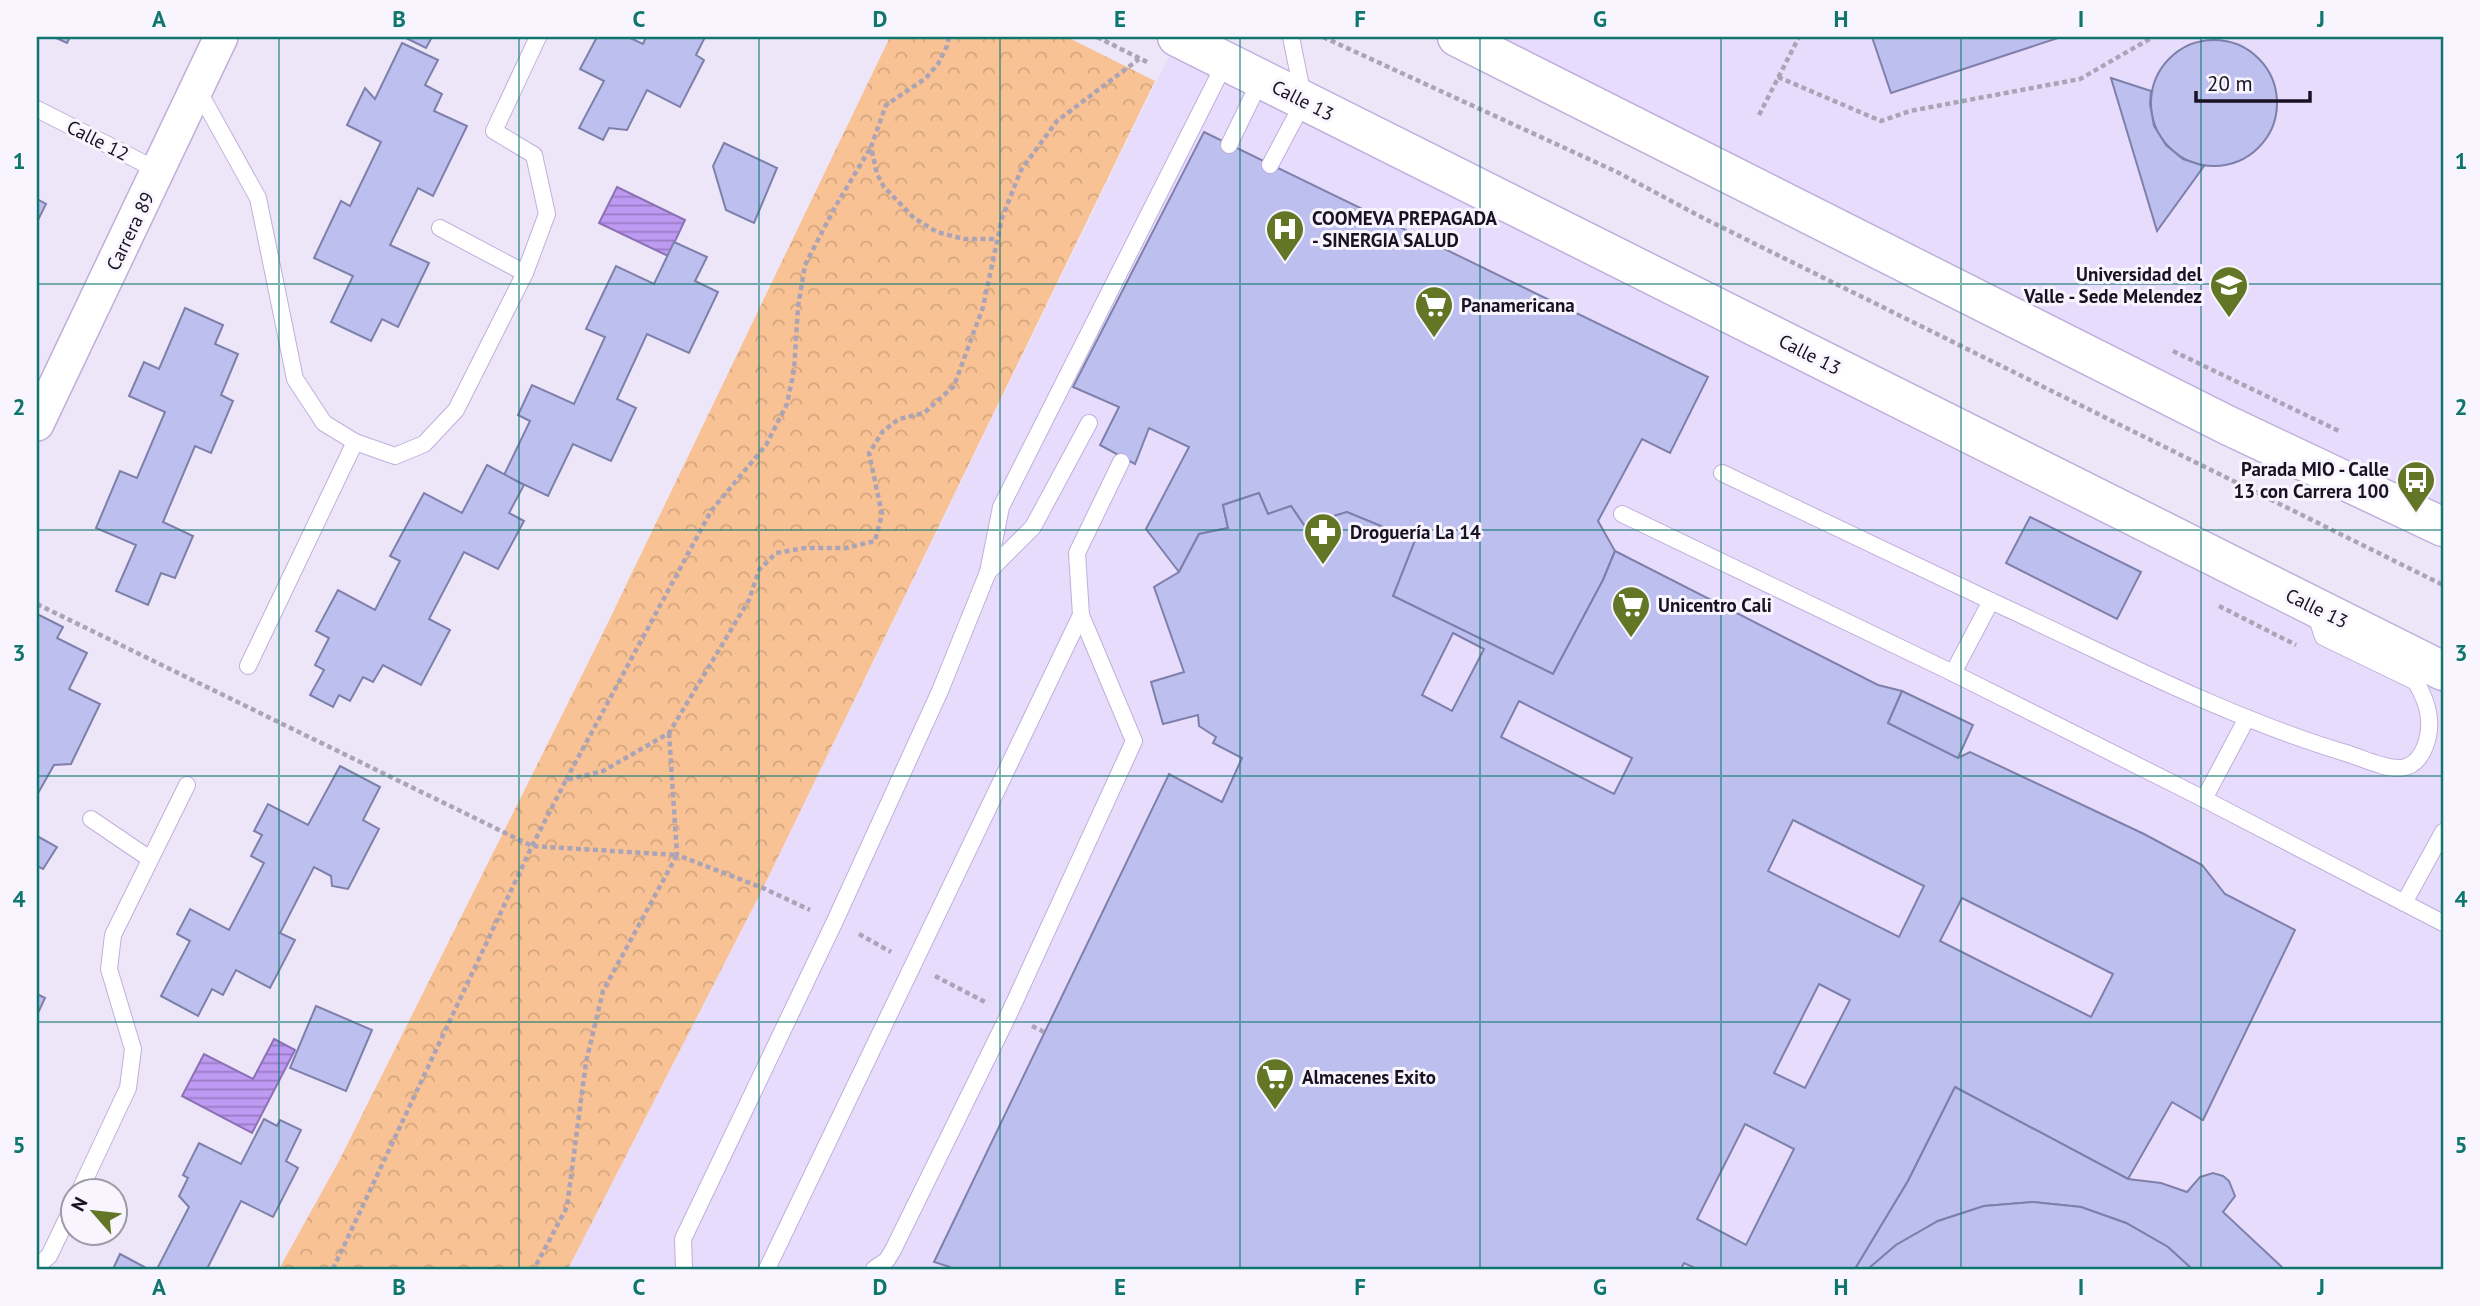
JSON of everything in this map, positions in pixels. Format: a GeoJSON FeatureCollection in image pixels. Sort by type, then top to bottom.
{"type":"FeatureCollection","features":[{"type":"Feature","properties":{"kind":"main road","name":"Calle 13"},"geometry":{"type":"LineString","coordinates":[[1177,37],[2443,671]]}},
{"type":"Feature","properties":{"kind":"main road"},"geometry":{"type":"LineString","coordinates":[[1457,37],[2190,406],[2443,527]]}},
{"type":"Feature","properties":{"kind":"street","name":"Carrera 89"},"geometry":{"type":"LineString","coordinates":[[37,424],[221,37]]}},
{"type":"Feature","properties":{"kind":"lane"},"geometry":{"type":"LineString","coordinates":[[197,89],[258,198],[295,379],[324,423],[355,442],[395,456],[424,444],[456,410],[525,273],[547,214],[534,155],[494,131],[538,37]]}},
{"type":"Feature","properties":{"kind":"lane"},"geometry":{"type":"LineString","coordinates":[[1270,165],[1304,101],[1291,37]]}},
{"type":"Feature","properties":{"kind":"lane"},"geometry":{"type":"LineString","coordinates":[[684,1269],[682,1239],[835,920],[940,691],[989,572],[1001,507],[1226,61]]}},
{"type":"Feature","properties":{"kind":"lane"},"geometry":{"type":"LineString","coordinates":[[1229,145],[1261,79]]}},
{"type":"Feature","properties":{"kind":"lane","name":"Calle 12"},"geometry":{"type":"LineString","coordinates":[[37,109],[159,171]]}},
{"type":"Feature","properties":{"kind":"lane"},"geometry":{"type":"LineString","coordinates":[[440,228],[525,273]]}},
{"type":"Feature","properties":{"kind":"lane"},"geometry":{"type":"LineString","coordinates":[[989,572],[1033,527],[1089,423]]}},
{"type":"Feature","properties":{"kind":"lane"},"geometry":{"type":"LineString","coordinates":[[248,666],[355,442]]}},
{"type":"Feature","properties":{"kind":"lane"},"geometry":{"type":"LineString","coordinates":[[874,1269],[887,1260],[893,1250],[1009,1014],[1134,741],[1081,615],[1077,553],[1121,462]]}},
{"type":"Feature","properties":{"kind":"lane"},"geometry":{"type":"LineString","coordinates":[[1722,472],[1991,601],[2246,718],[2323,747],[2394,768],[2410,766],[2423,753],[2428,729],[2428,712],[2416,682],[2323,637],[2313,607]]}},
{"type":"Feature","properties":{"kind":"lane"},"geometry":{"type":"LineString","coordinates":[[1622,514],[1953,673],[2443,923]]}},
{"type":"Feature","properties":{"kind":"lane"},"geometry":{"type":"LineString","coordinates":[[1953,673],[1991,601]]}},
{"type":"Feature","properties":{"kind":"lane"},"geometry":{"type":"LineString","coordinates":[[767,1269],[1081,615]]}},
{"type":"Feature","properties":{"kind":"lane"},"geometry":{"type":"LineString","coordinates":[[2204,799],[2246,718]]}},
{"type":"Feature","properties":{"kind":"lane"},"geometry":{"type":"LineString","coordinates":[[87,1176],[128,1088],[133,1049],[108,969],[113,934],[187,785]]}},
{"type":"Feature","properties":{"kind":"lane"},"geometry":{"type":"LineString","coordinates":[[91,819],[150,859]]}},
{"type":"Feature","properties":{"kind":"lane"},"geometry":{"type":"LineString","coordinates":[[2404,903],[2443,832]]}},
{"type":"Feature","properties":{"kind":"lane"},"geometry":{"type":"LineString","coordinates":[[37,1266],[49,1256],[60,1233]]}},
{"type":"Feature","properties":{"kind":"path"},"geometry":{"type":"LineString","coordinates":[[333,1269],[532,846],[566,780],[711,511],[766,445],[787,404],[794,370],[798,307],[805,265],[835,207],[871,147],[886,105],[926,78],[938,64],[950,37]]}},
{"type":"Feature","properties":{"kind":"path"},"geometry":{"type":"LineString","coordinates":[[566,780],[603,771],[669,733],[749,600],[759,570],[776,553],[805,548],[846,548],[875,541],[882,514],[869,453],[883,431],[899,419],[925,413],[954,386],[983,307],[1002,218],[1021,170],[1057,121],[1139,59],[1097,37]]}},
{"type":"Feature","properties":{"kind":"path"},"geometry":{"type":"LineString","coordinates":[[1323,37],[1617,172],[1705,219],[2443,585]]}},
{"type":"Feature","properties":{"kind":"path"},"geometry":{"type":"LineString","coordinates":[[1759,115],[1799,37]]}},
{"type":"Feature","properties":{"kind":"path"},"geometry":{"type":"LineString","coordinates":[[1778,77],[1881,121],[1910,111],[2080,79],[2153,37]]}},
{"type":"Feature","properties":{"kind":"path"},"geometry":{"type":"LineString","coordinates":[[871,147],[877,174],[884,187],[914,218],[937,233],[964,239],[997,239]]}},
{"type":"Feature","properties":{"kind":"path"},"geometry":{"type":"LineString","coordinates":[[37,604],[532,846],[677,855],[763,888]]}},
{"type":"Feature","properties":{"kind":"path"},"geometry":{"type":"LineString","coordinates":[[534,1269],[567,1207],[586,1062],[603,991],[677,855],[669,733]]}},
{"type":"Feature","properties":{"kind":"shaded area","name":"Unicentro Cali"},"geometry":{"type":"Polygon","coordinates":[[[1178,37],[2443,671],[2443,1269],[568,1269],[763,888],[1178,37]]]}},
{"type":"Feature","properties":{"kind":"shaded area","name":"Universidad del Valle - Sede Melendez"},"geometry":{"type":"Polygon","coordinates":[[[1457,37],[2443,37],[2443,527],[1457,37]]]}},
{"type":"Feature","properties":{"kind":"shaded area"},"geometry":{"type":"Polygon","coordinates":[[[617,187],[685,220],[668,256],[599,223],[617,187]]]}},
{"type":"Feature","properties":{"kind":"shaded area"},"geometry":{"type":"Polygon","coordinates":[[[274,1039],[295,1050],[252,1133],[182,1096],[204,1054],[253,1079],[274,1039]]]}},
{"type":"Feature","properties":{"kind":"green space"},"geometry":{"type":"Polygon","coordinates":[[[890,37],[1067,37],[1155,81],[763,888],[568,1269],[279,1269],[339,1161],[603,633],[890,37]]]}},
{"type":"Feature","properties":{"kind":"building"},"geometry":{"type":"Polygon","coordinates":[[[54,37],[70,37],[67,43],[54,37]]]}},
{"type":"Feature","properties":{"kind":"building"},"geometry":{"type":"Polygon","coordinates":[[[404,37],[432,37],[426,48],[404,37]]]}},
{"type":"Feature","properties":{"kind":"building"},"geometry":{"type":"Polygon","coordinates":[[[597,37],[628,37],[643,44],[646,37],[705,37],[696,55],[704,60],[680,107],[647,90],[627,130],[609,128],[603,140],[579,128],[604,81],[580,69],[597,37]]]}},
{"type":"Feature","properties":{"kind":"building"},"geometry":{"type":"Polygon","coordinates":[[[1872,37],[2061,37],[1891,93],[1872,37]]]}},
{"type":"Feature","properties":{"kind":"building"},"geometry":{"type":"Polygon","coordinates":[[[2214,40],[2238,45],[2259,58],[2272,79],[2277,103],[2272,127],[2259,148],[2238,161],[2214,166],[2190,161],[2169,148],[2156,127],[2151,103],[2156,79],[2169,58],[2190,45],[2214,40]]]}},
{"type":"Feature","properties":{"kind":"building"},"geometry":{"type":"Polygon","coordinates":[[[402,43],[438,60],[425,85],[442,94],[434,111],[467,126],[433,196],[418,188],[390,245],[429,263],[398,327],[382,319],[371,341],[331,322],[353,276],[314,258],[341,201],[350,206],[381,142],[347,125],[365,88],[375,99],[402,43]]]}},
{"type":"Feature","properties":{"kind":"building"},"geometry":{"type":"Polygon","coordinates":[[[2111,78],[2151,91],[2150,104],[2154,126],[2166,145],[2183,159],[2204,166],[2157,231],[2111,78]]]}},
{"type":"Feature","properties":{"kind":"building"},"geometry":{"type":"Polygon","coordinates":[[[1204,132],[1708,377],[1670,453],[1642,439],[1598,521],[1615,551],[1603,580],[1553,674],[1393,596],[1415,540],[1347,512],[1304,525],[1291,506],[1268,514],[1259,493],[1223,505],[1228,528],[1199,534],[1179,572],[1146,529],[1189,447],[1149,428],[1135,464],[1100,445],[1119,407],[1073,387],[1204,132]]]}},
{"type":"Feature","properties":{"kind":"building"},"geometry":{"type":"Polygon","coordinates":[[[724,143],[777,168],[754,223],[726,210],[713,166],[724,143]]]}},
{"type":"Feature","properties":{"kind":"building"},"geometry":{"type":"Polygon","coordinates":[[[37,199],[46,204],[37,222],[37,199]]]}},
{"type":"Feature","properties":{"kind":"building"},"geometry":{"type":"Polygon","coordinates":[[[674,242],[707,257],[695,281],[718,292],[689,353],[647,334],[617,399],[636,408],[611,461],[573,444],[548,496],[504,475],[530,421],[518,415],[532,385],[574,404],[605,337],[586,329],[616,266],[654,284],[674,242]]]}},
{"type":"Feature","properties":{"kind":"building"},"geometry":{"type":"Polygon","coordinates":[[[185,308],[223,325],[215,344],[238,354],[221,395],[233,401],[211,453],[195,446],[163,522],[193,536],[175,578],[161,573],[148,605],[116,591],[136,545],[96,528],[120,471],[137,478],[165,412],[129,396],[144,362],[159,369],[185,308]]]}},
{"type":"Feature","properties":{"kind":"building"},"geometry":{"type":"Polygon","coordinates":[[[487,465],[524,485],[509,513],[524,521],[498,569],[464,552],[429,619],[450,630],[421,685],[383,665],[373,682],[363,677],[350,701],[339,695],[333,707],[310,695],[324,670],[315,665],[329,638],[316,631],[338,590],[375,610],[400,561],[390,556],[424,493],[462,513],[487,465]]]}},
{"type":"Feature","properties":{"kind":"building"},"geometry":{"type":"Polygon","coordinates":[[[1259,493],[1268,514],[1291,506],[1304,525],[1347,512],[1415,540],[1393,596],[1553,674],[1603,580],[1615,551],[1878,685],[1902,691],[1888,723],[1958,758],[1970,752],[2144,834],[2202,865],[2225,894],[2295,930],[2203,1120],[2172,1102],[2128,1179],[1955,1087],[1908,1181],[1855,1269],[1697,1269],[1684,1263],[1681,1269],[950,1269],[934,1262],[1169,774],[1222,802],[1242,758],[1213,743],[1216,737],[1199,726],[1198,715],[1163,724],[1151,682],[1184,672],[1154,587],[1179,572],[1199,534],[1228,528],[1223,505],[1259,493]],[[1453,633],[1422,695],[1452,711],[1484,649],[1453,633]],[[1519,701],[1501,737],[1614,794],[1632,758],[1519,701]],[[1793,820],[1768,871],[1899,937],[1924,886],[1793,820]],[[1962,898],[1940,941],[2091,1017],[2113,974],[1962,898]],[[1819,984],[1774,1073],[1805,1088],[1850,1000],[1819,984]],[[1745,1124],[1697,1219],[1746,1245],[1794,1149],[1745,1124]]]}},
{"type":"Feature","properties":{"kind":"building"},"geometry":{"type":"Polygon","coordinates":[[[2030,517],[2141,572],[2117,619],[2006,563],[2030,517]]]}},
{"type":"Feature","properties":{"kind":"building"},"geometry":{"type":"Polygon","coordinates":[[[37,614],[63,627],[57,638],[87,653],[69,689],[100,704],[71,764],[54,765],[37,795],[37,614]]]}},
{"type":"Feature","properties":{"kind":"building"},"geometry":{"type":"Polygon","coordinates":[[[1902,691],[1973,725],[1958,758],[1888,723],[1902,691]]]}},
{"type":"Feature","properties":{"kind":"building"},"geometry":{"type":"Polygon","coordinates":[[[340,766],[380,787],[363,820],[379,829],[348,889],[332,886],[331,876],[314,867],[280,933],[295,940],[270,988],[236,970],[223,995],[212,989],[198,1016],[161,996],[190,941],[177,934],[190,909],[229,930],[264,863],[251,856],[262,835],[254,831],[268,804],[308,825],[340,766]]]}},
{"type":"Feature","properties":{"kind":"building"},"geometry":{"type":"Polygon","coordinates":[[[37,836],[57,847],[43,869],[37,866],[37,836]]]}},
{"type":"Feature","properties":{"kind":"building"},"geometry":{"type":"Polygon","coordinates":[[[37,994],[45,998],[37,1015],[37,994]]]}},
{"type":"Feature","properties":{"kind":"building"},"geometry":{"type":"Polygon","coordinates":[[[316,1006],[372,1030],[346,1091],[290,1068],[316,1006]]]}},
{"type":"Feature","properties":{"kind":"building"},"geometry":{"type":"Polygon","coordinates":[[[1955,1087],[2128,1179],[2161,1183],[2187,1192],[2200,1177],[2213,1173],[2223,1176],[2229,1181],[2235,1196],[2223,1212],[2284,1269],[2192,1269],[2168,1247],[2126,1223],[2081,1207],[2033,1202],[1984,1206],[1938,1221],[1896,1245],[1868,1269],[1855,1269],[1908,1181],[1955,1087]]]}},
{"type":"Feature","properties":{"kind":"building"},"geometry":{"type":"Polygon","coordinates":[[[264,1119],[277,1126],[280,1120],[301,1130],[286,1161],[298,1168],[273,1217],[241,1201],[207,1269],[157,1269],[189,1207],[179,1196],[188,1178],[183,1175],[199,1143],[241,1164],[264,1119]]]}},
{"type":"Feature","properties":{"kind":"building"},"geometry":{"type":"Polygon","coordinates":[[[2033,1202],[2081,1207],[2126,1223],[2168,1247],[2192,1269],[1868,1269],[1896,1245],[1938,1221],[1984,1206],[2033,1202]]]}},
{"type":"Feature","properties":{"kind":"building"},"geometry":{"type":"Polygon","coordinates":[[[120,1254],[148,1269],[113,1269],[120,1254]]]}},
{"type":"Feature","properties":{"kind":"place","name":"COOMEVA PREPAGADA - SINERGIA SALUD"},"geometry":{"type":"Point","coordinates":[1285,263]}},
{"type":"Feature","properties":{"kind":"place","name":"Universidad del Valle - Sede Melendez"},"geometry":{"type":"Point","coordinates":[2229,319]}},
{"type":"Feature","properties":{"kind":"place","name":"Panamericana"},"geometry":{"type":"Point","coordinates":[1434,339]}},
{"type":"Feature","properties":{"kind":"place","name":"Parada MIO - Calle 13 con Carrera 100"},"geometry":{"type":"Point","coordinates":[2416,514]}},
{"type":"Feature","properties":{"kind":"place","name":"Droguería La 14"},"geometry":{"type":"Point","coordinates":[1323,566]}},
{"type":"Feature","properties":{"kind":"place","name":"Unicentro Cali"},"geometry":{"type":"Point","coordinates":[1631,639]}},
{"type":"Feature","properties":{"kind":"place","name":"Almacenes Exito"},"geometry":{"type":"Point","coordinates":[1275,1111]}}]}
